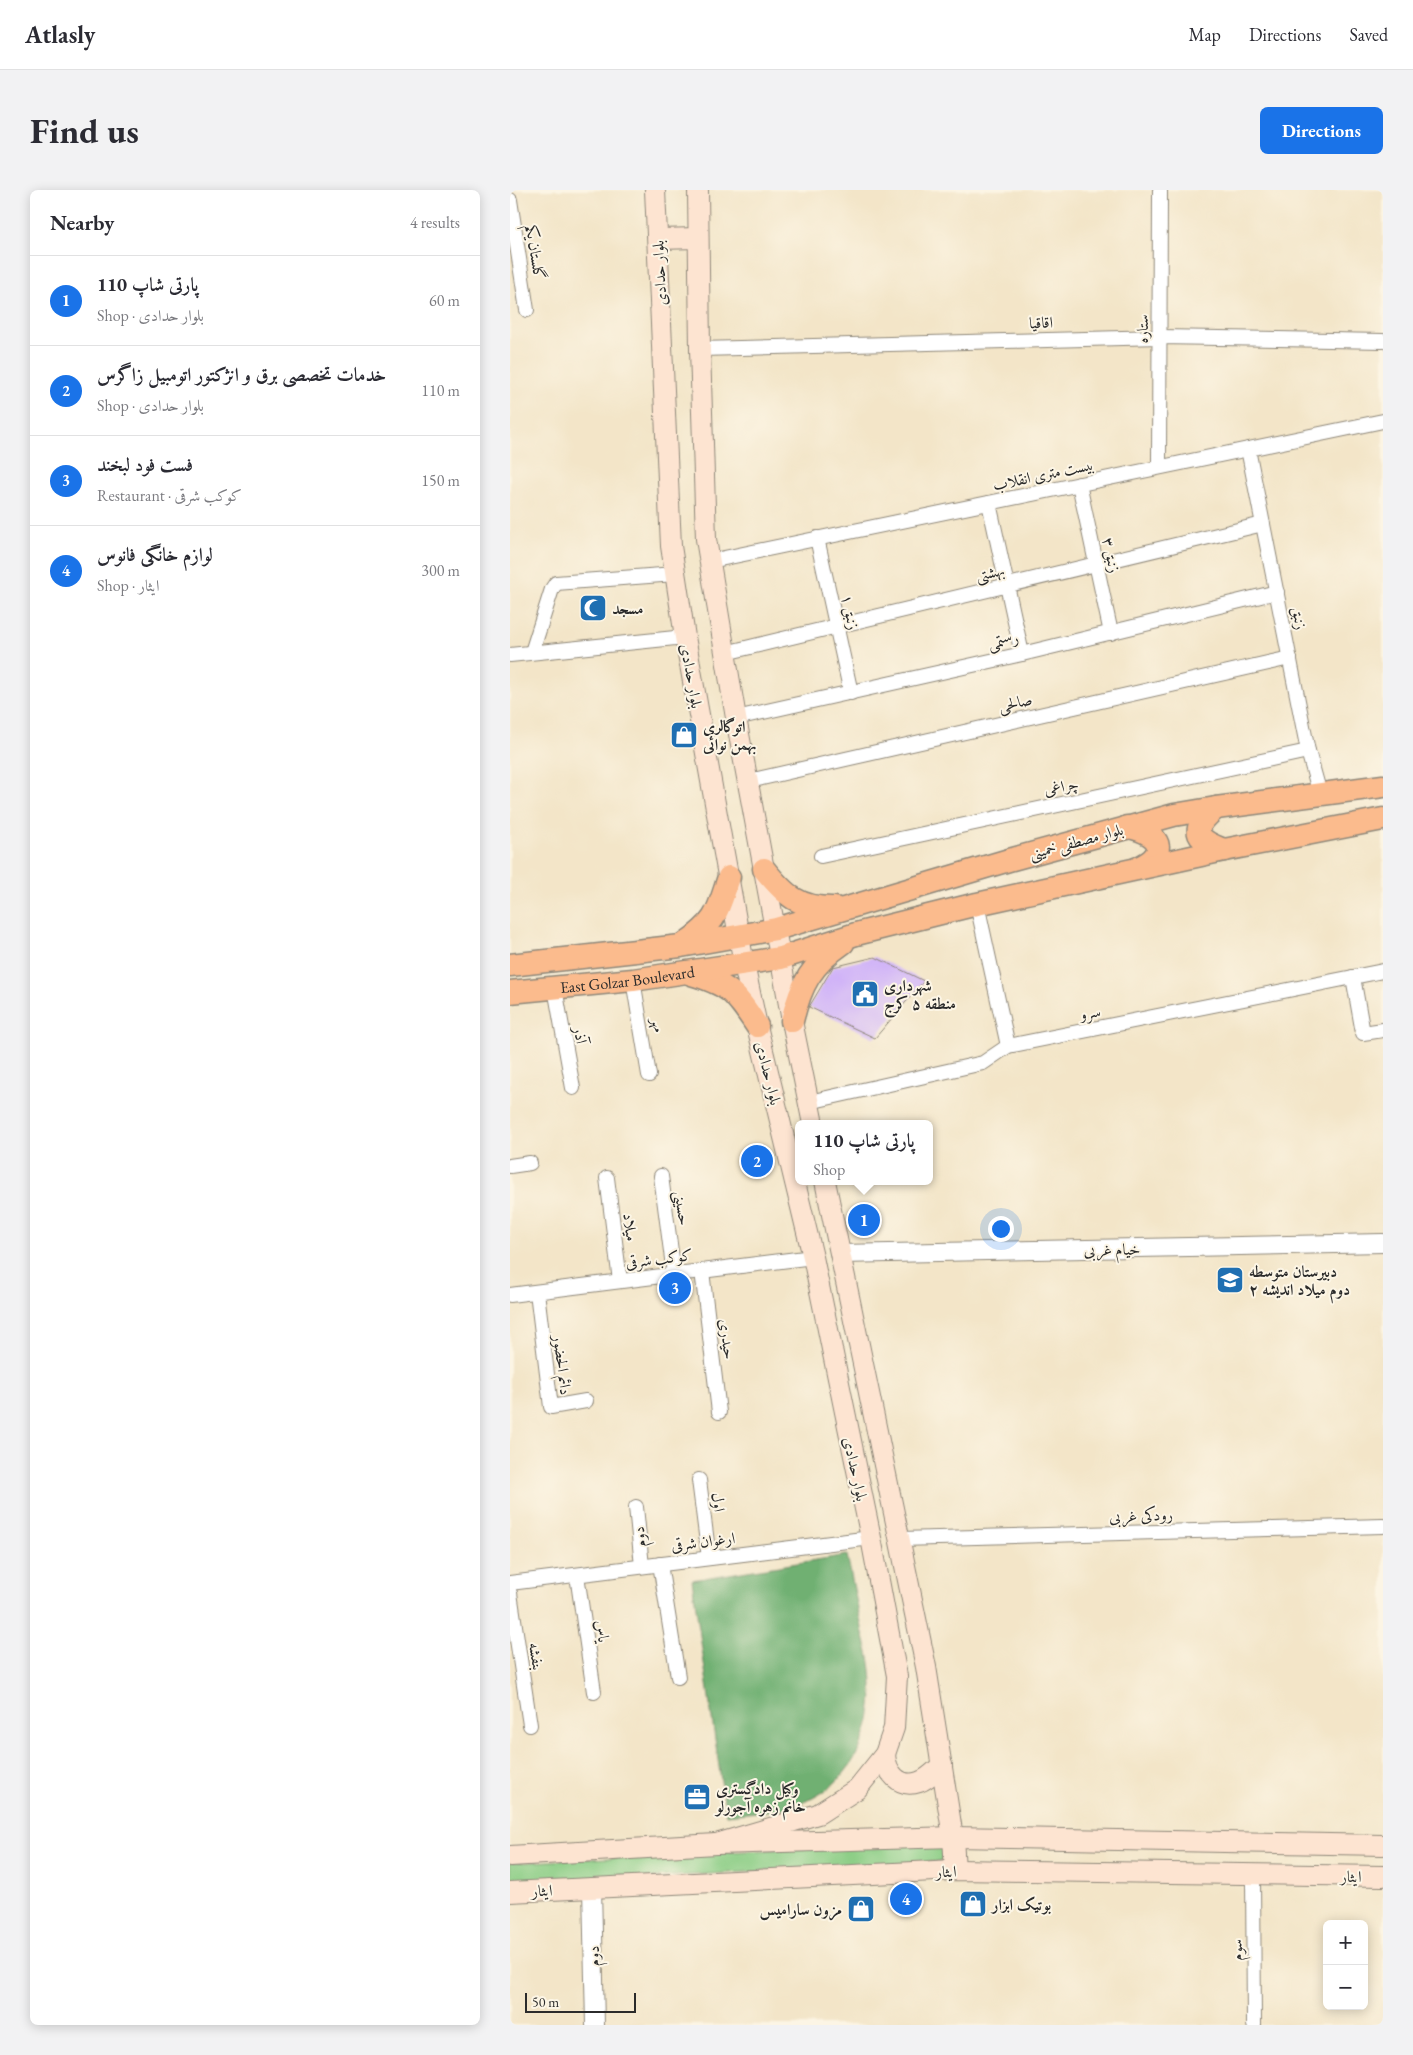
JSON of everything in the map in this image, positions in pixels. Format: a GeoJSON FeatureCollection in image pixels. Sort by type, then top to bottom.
{"type":"FeatureCollection","features":[{"type":"Feature","properties":{"kind":"main road","name":"بلوار حدادی"},"geometry":{"type":"LineString","coordinates":[[655,190],[671,546],[685,637],[744,964],[795,1183]]}},
{"type":"Feature","properties":{"kind":"main road","name":"بلوار حدادی"},"geometry":{"type":"LineString","coordinates":[[698,190],[700,349],[706,539],[736,718],[812,1120]]}},
{"type":"Feature","properties":{"kind":"main road"},"geometry":{"type":"LineString","coordinates":[[658,239],[698,238]]}},
{"type":"Feature","properties":{"kind":"main road","name":"بلوار مصطفی خمینی"},"geometry":{"type":"LineString","coordinates":[[776,929],[1009,860],[1174,815],[1383,786]]}},
{"type":"Feature","properties":{"kind":"main road"},"geometry":{"type":"LineString","coordinates":[[1216,808],[1201,820],[1198,830],[1200,837],[1208,844],[1224,850]]}},
{"type":"Feature","properties":{"kind":"main road"},"geometry":{"type":"LineString","coordinates":[[781,958],[856,934],[977,904],[1138,868],[1383,819]]}},
{"type":"Feature","properties":{"kind":"main road"},"geometry":{"type":"LineString","coordinates":[[1127,827],[1139,828],[1153,836],[1158,849],[1155,856],[1138,868]]}},
{"type":"Feature","properties":{"kind":"main road"},"geometry":{"type":"LineString","coordinates":[[764,869],[781,890],[799,903],[822,908],[851,907]]}},
{"type":"Feature","properties":{"kind":"main road"},"geometry":{"type":"LineString","coordinates":[[681,946],[703,930],[714,919],[729,877]]}},
{"type":"Feature","properties":{"kind":"main road","name":"East Golzar Boulevard"},"geometry":{"type":"LineString","coordinates":[[510,965],[681,946],[776,929]]}},
{"type":"Feature","properties":{"kind":"main road"},"geometry":{"type":"LineString","coordinates":[[792,1021],[798,996],[815,965],[827,954],[856,934]]}},
{"type":"Feature","properties":{"kind":"main road","name":"East Golzar Boulevard"},"geometry":{"type":"LineString","coordinates":[[510,992],[633,980],[781,958]]}},
{"type":"Feature","properties":{"kind":"main road"},"geometry":{"type":"LineString","coordinates":[[687,973],[725,986],[738,997],[757,1026]]}},
{"type":"Feature","properties":{"kind":"main road","name":"بلوار حدادی"},"geometry":{"type":"LineString","coordinates":[[716,1844],[818,1814],[857,1789],[885,1754],[894,1728],[897,1676],[871,1538],[813,1257],[796,1185]]}},
{"type":"Feature","properties":{"kind":"main road","name":"بلوار حدادی"},"geometry":{"type":"LineString","coordinates":[[826,1185],[926,1667],[953,1836],[954,1870]]}},
{"type":"Feature","properties":{"kind":"main road"},"geometry":{"type":"LineString","coordinates":[[885,1754],[886,1765],[891,1775],[900,1781],[910,1784],[921,1782],[942,1765]]}},
{"type":"Feature","properties":{"kind":"main road","name":"ایثار"},"geometry":{"type":"LineString","coordinates":[[510,1856],[716,1844],[953,1836],[1383,1845]]}},
{"type":"Feature","properties":{"kind":"main road","name":"ایثار"},"geometry":{"type":"LineString","coordinates":[[510,1892],[954,1870],[1383,1876]]}},
{"type":"Feature","properties":{"kind":"street","name":"ستاره"},"geometry":{"type":"LineString","coordinates":[[1159,467],[1160,190]]}},
{"type":"Feature","properties":{"kind":"street","name":"گلستان یکم"},"geometry":{"type":"LineString","coordinates":[[510,200],[528,310]]}},
{"type":"Feature","properties":{"kind":"street","name":"اقاقیا"},"geometry":{"type":"LineString","coordinates":[[700,349],[1160,337],[1383,341]]}},
{"type":"Feature","properties":{"kind":"street","name":"بیست متری انقلاب"},"geometry":{"type":"LineString","coordinates":[[710,560],[1383,421]]}},
{"type":"Feature","properties":{"kind":"street","name":"زنبق"},"geometry":{"type":"LineString","coordinates":[[1248,449],[1308,751],[1320,794]]}},
{"type":"Feature","properties":{"kind":"street","name":"زنبق ۳"},"geometry":{"type":"LineString","coordinates":[[1079,484],[1111,633]]}},
{"type":"Feature","properties":{"kind":"street"},"geometry":{"type":"LineString","coordinates":[[989,503],[1022,654]]}},
{"type":"Feature","properties":{"kind":"street","name":"بهشتی"},"geometry":{"type":"LineString","coordinates":[[726,653],[1263,524]]}},
{"type":"Feature","properties":{"kind":"street","name":"زنبق ۱"},"geometry":{"type":"LineString","coordinates":[[817,538],[851,693]]}},
{"type":"Feature","properties":{"kind":"street"},"geometry":{"type":"LineString","coordinates":[[532,652],[552,589],[556,584],[675,574]]}},
{"type":"Feature","properties":{"kind":"street","name":"رستمی"},"geometry":{"type":"LineString","coordinates":[[736,718],[1022,654],[1276,592]]}},
{"type":"Feature","properties":{"kind":"street"},"geometry":{"type":"LineString","coordinates":[[510,655],[685,637]]}},
{"type":"Feature","properties":{"kind":"street","name":"صالحی"},"geometry":{"type":"LineString","coordinates":[[749,781],[1290,658]]}},
{"type":"Feature","properties":{"kind":"street","name":"چراغی"},"geometry":{"type":"LineString","coordinates":[[821,856],[1308,751]]}},
{"type":"Feature","properties":{"kind":"street"},"geometry":{"type":"LineString","coordinates":[[977,904],[1008,1046]]}},
{"type":"Feature","properties":{"kind":"street","name":"سرو"},"geometry":{"type":"LineString","coordinates":[[808,1102],[983,1063],[1008,1046],[1383,971]]}},
{"type":"Feature","properties":{"kind":"street"},"geometry":{"type":"LineString","coordinates":[[1353,977],[1363,1034],[1383,1030]]}},
{"type":"Feature","properties":{"kind":"street","name":"مهر"},"geometry":{"type":"LineString","coordinates":[[633,980],[649,1075]]}},
{"type":"Feature","properties":{"kind":"street","name":"آذر"},"geometry":{"type":"LineString","coordinates":[[555,988],[573,1088]]}},
{"type":"Feature","properties":{"kind":"street"},"geometry":{"type":"LineString","coordinates":[[510,1166],[530,1163]]}},
{"type":"Feature","properties":{"kind":"street","name":"حسینی"},"geometry":{"type":"LineString","coordinates":[[661,1176],[674,1274]]}},
{"type":"Feature","properties":{"kind":"street","name":"میلاد"},"geometry":{"type":"LineString","coordinates":[[607,1178],[620,1281]]}},
{"type":"Feature","properties":{"kind":"street","name":"خیام غربی"},"geometry":{"type":"LineString","coordinates":[[840,1254],[1383,1243]]}},
{"type":"Feature","properties":{"kind":"street","name":"کوکب شرقی"},"geometry":{"type":"LineString","coordinates":[[510,1295],[813,1257]]}},
{"type":"Feature","properties":{"kind":"street","name":"حیدری"},"geometry":{"type":"LineString","coordinates":[[702,1271],[720,1412]]}},
{"type":"Feature","properties":{"kind":"street","name":"دائم الحضور"},"geometry":{"type":"LineString","coordinates":[[537,1292],[551,1407],[586,1401]]}},
{"type":"Feature","properties":{"kind":"street","name":"اول"},"geometry":{"type":"LineString","coordinates":[[699,1480],[709,1558]]}},
{"type":"Feature","properties":{"kind":"street","name":"دوم"},"geometry":{"type":"LineString","coordinates":[[636,1507],[642,1566]]}},
{"type":"Feature","properties":{"kind":"street","name":"رودکی غربی"},"geometry":{"type":"LineString","coordinates":[[900,1539],[1383,1526]]}},
{"type":"Feature","properties":{"kind":"street","name":"ارغوان شرقی"},"geometry":{"type":"LineString","coordinates":[[510,1583],[871,1538]]}},
{"type":"Feature","properties":{"kind":"street"},"geometry":{"type":"LineString","coordinates":[[660,1564],[678,1677]]}},
{"type":"Feature","properties":{"kind":"street","name":"یاس"},"geometry":{"type":"LineString","coordinates":[[577,1575],[594,1692]]}},
{"type":"Feature","properties":{"kind":"street","name":"بنفشه"},"geometry":{"type":"LineString","coordinates":[[510,1593],[530,1724]]}},
{"type":"Feature","properties":{"kind":"street","name":"سوم"},"geometry":{"type":"LineString","coordinates":[[1253,1874],[1254,2025]]}},
{"type":"Feature","properties":{"kind":"street","name":"دوم"},"geometry":{"type":"LineString","coordinates":[[592,1887],[595,2025]]}},
{"type":"Feature","properties":{"kind":"green space"},"geometry":{"type":"Polygon","coordinates":[[[847,1555],[871,1670],[871,1710],[860,1748],[838,1780],[822,1793],[804,1802],[775,1810],[726,1815],[692,1580],[847,1555]]]}},
{"type":"Feature","properties":{"kind":"green space"},"geometry":{"type":"Polygon","coordinates":[[[946,1841],[945,1861],[510,1885],[510,1863],[946,1841]]]}},
{"type":"Feature","properties":{"kind":"building","name":"شهرداری منطقه ۵ کرج"},"geometry":{"type":"Polygon","coordinates":[[[875,957],[924,981],[875,1038],[809,1007],[833,967],[875,957]]]}},
{"type":"Feature","properties":{"kind":"place","name":"مسجد"},"geometry":{"type":"Point","coordinates":[593,608]}},
{"type":"Feature","properties":{"kind":"place","name":"اتوگالری بهمن نوائی"},"geometry":{"type":"Point","coordinates":[684,735]}},
{"type":"Feature","properties":{"kind":"place","name":"شهرداری منطقه ۵ کرج"},"geometry":{"type":"Point","coordinates":[865,994]}},
{"type":"Feature","properties":{"kind":"place","name":"خدمات تخصصی برق و انژکتور اتومبیل زاگرس"},"geometry":{"type":"Point","coordinates":[757,1161]}},
{"type":"Feature","properties":{"kind":"place","name":"پارتی شاپ 110"},"geometry":{"type":"Point","coordinates":[864,1220]}},
{"type":"Feature","properties":{"kind":"place","name":"دبیرستان متوسطه دوم میلاد اندیشه ۲"},"geometry":{"type":"Point","coordinates":[1230,1280]}},
{"type":"Feature","properties":{"kind":"place","name":"فست فود لبخند"},"geometry":{"type":"Point","coordinates":[675,1288]}},
{"type":"Feature","properties":{"kind":"place","name":"وکیل دادگستری خانم زهره آجورلو"},"geometry":{"type":"Point","coordinates":[697,1797]}},
{"type":"Feature","properties":{"kind":"place","name":"لوازم خانگی فانوس"},"geometry":{"type":"Point","coordinates":[906,1899]}},
{"type":"Feature","properties":{"kind":"place","name":"بوتیک ابزار"},"geometry":{"type":"Point","coordinates":[973,1904]}},
{"type":"Feature","properties":{"kind":"place","name":"مزون سارامیس"},"geometry":{"type":"Point","coordinates":[861,1909]}}]}
